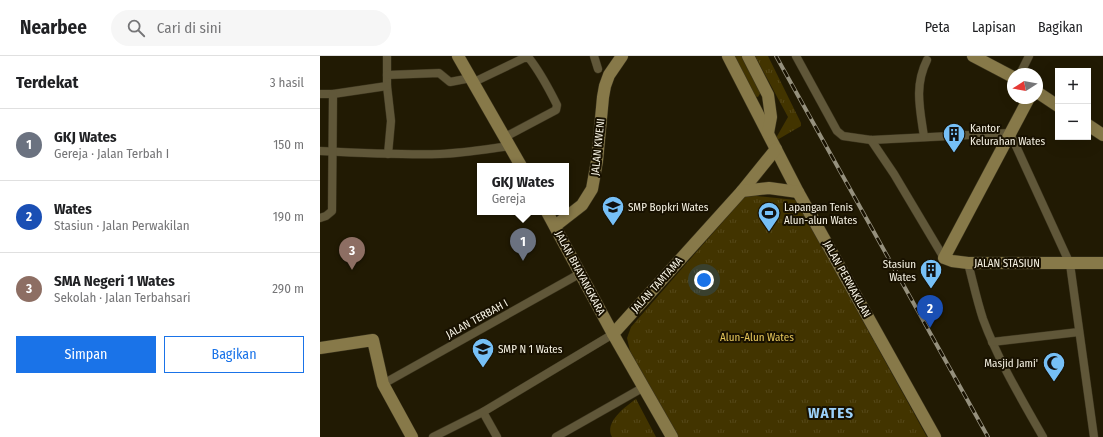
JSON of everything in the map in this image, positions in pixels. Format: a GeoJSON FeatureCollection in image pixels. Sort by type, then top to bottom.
{"type":"FeatureCollection","features":[{"type":"Feature","properties":{"kind":"street"},"geometry":{"type":"LineString","coordinates":[[387,56],[387,86],[391,121],[388,154]]}},
{"type":"Feature","properties":{"kind":"street"},"geometry":{"type":"LineString","coordinates":[[458,56],[519,163]]}},
{"type":"Feature","properties":{"kind":"street"},"geometry":{"type":"LineString","coordinates":[[594,56],[598,69]]}},
{"type":"Feature","properties":{"kind":"street","name":"JALAN KWENI"},"geometry":{"type":"LineString","coordinates":[[569,215],[582,204],[592,189],[597,161],[605,86],[609,75],[622,56]]}},
{"type":"Feature","properties":{"kind":"street","name":"JALAN PERWAKILAN"},"geometry":{"type":"LineString","coordinates":[[728,56],[798,192],[935,437]]}},
{"type":"Feature","properties":{"kind":"street"},"geometry":{"type":"LineString","coordinates":[[748,56],[768,95],[771,117],[768,133]]}},
{"type":"Feature","properties":{"kind":"street"},"geometry":{"type":"LineString","coordinates":[[796,56],[837,132],[843,136],[871,140],[1010,133]]}},
{"type":"Feature","properties":{"kind":"street"},"geometry":{"type":"LineString","coordinates":[[974,56],[1007,74]]}},
{"type":"Feature","properties":{"kind":"street"},"geometry":{"type":"LineString","coordinates":[[1023,68],[1029,56]]}},
{"type":"Feature","properties":{"kind":"street"},"geometry":{"type":"LineString","coordinates":[[320,151],[388,154],[440,154],[465,152],[507,141],[556,110],[557,104],[529,58],[524,58],[472,80],[454,82],[447,80],[440,74],[387,75]]}},
{"type":"Feature","properties":{"kind":"street"},"geometry":{"type":"LineString","coordinates":[[924,137],[918,90],[920,76],[927,60]]}},
{"type":"Feature","properties":{"kind":"street"},"geometry":{"type":"LineString","coordinates":[[320,94],[333,94],[387,86]]}},
{"type":"Feature","properties":{"kind":"street"},"geometry":{"type":"LineString","coordinates":[[320,218],[326,216],[332,211],[333,94]]}},
{"type":"Feature","properties":{"kind":"street"},"geometry":{"type":"LineString","coordinates":[[1043,96],[1055,104]]}},
{"type":"Feature","properties":{"kind":"street"},"geometry":{"type":"LineString","coordinates":[[944,258],[1026,104]]}},
{"type":"Feature","properties":{"kind":"street"},"geometry":{"type":"LineString","coordinates":[[1091,126],[1102,130]]}},
{"type":"Feature","properties":{"kind":"street"},"geometry":{"type":"LineString","coordinates":[[1010,133],[1070,264],[1094,437]]}},
{"type":"Feature","properties":{"kind":"street"},"geometry":{"type":"LineString","coordinates":[[871,140],[894,174],[944,258]]}},
{"type":"Feature","properties":{"kind":"street","name":"JALAN TAMTAMA"},"geometry":{"type":"LineString","coordinates":[[613,334],[742,191],[776,149]]}},
{"type":"Feature","properties":{"kind":"street"},"geometry":{"type":"LineString","coordinates":[[742,191],[770,188],[798,192]]}},
{"type":"Feature","properties":{"kind":"street","name":"JALAN BHAYANGKARA"},"geometry":{"type":"LineString","coordinates":[[549,215],[613,334]]}},
{"type":"Feature","properties":{"kind":"street","name":"JALAN KWENI"},"geometry":{"type":"LineString","coordinates":[[555,226],[568,215]]}},
{"type":"Feature","properties":{"kind":"street","name":"JALAN STASIUN"},"geometry":{"type":"LineString","coordinates":[[944,258],[968,263],[1103,263]]}},
{"type":"Feature","properties":{"kind":"street"},"geometry":{"type":"LineString","coordinates":[[968,263],[983,319],[992,342],[1024,403],[1044,437]]}},
{"type":"Feature","properties":{"kind":"street","name":"JALAN TERBAH I"},"geometry":{"type":"LineString","coordinates":[[383,384],[581,274]]}},
{"type":"Feature","properties":{"kind":"street"},"geometry":{"type":"LineString","coordinates":[[992,342],[1079,332]]}},
{"type":"Feature","properties":{"kind":"street"},"geometry":{"type":"LineString","coordinates":[[433,437],[483,412],[613,334],[672,437]]}},
{"type":"Feature","properties":{"kind":"street"},"geometry":{"type":"LineString","coordinates":[[320,348],[373,340],[383,384],[412,437]]}},
{"type":"Feature","properties":{"kind":"street"},"geometry":{"type":"LineString","coordinates":[[556,437],[644,387]]}},
{"type":"Feature","properties":{"kind":"street"},"geometry":{"type":"LineString","coordinates":[[483,412],[497,437]]}},
{"type":"Feature","properties":{"kind":"green space"},"geometry":{"type":"Polygon","coordinates":[[[732,56],[742,56],[761,92],[758,97],[752,96],[732,56]]]}},
{"type":"Feature","properties":{"kind":"green space"},"geometry":{"type":"Polygon","coordinates":[[[755,56],[768,56],[801,123],[801,126],[777,140],[776,138],[788,117],[755,56]]]}},
{"type":"Feature","properties":{"kind":"green space","name":"Alun-Alun Wates"},"geometry":{"type":"Polygon","coordinates":[[[746,195],[796,200],[927,437],[677,437],[630,351],[627,338],[631,327],[746,195]]]}},
{"type":"Feature","properties":{"kind":"green space"},"geometry":{"type":"Polygon","coordinates":[[[636,399],[656,437],[612,437],[610,431],[613,420],[621,411],[636,399]]]}},
{"type":"Feature","properties":{"kind":"railway"},"geometry":{"type":"LineString","coordinates":[[776,56],[988,437]]}},
{"type":"Feature","properties":{"kind":"place","name":"Kantor Kelurahan Wates"},"geometry":{"type":"Point","coordinates":[954,154]}},
{"type":"Feature","properties":{"kind":"place","name":"SMP Bopkri Wates"},"geometry":{"type":"Point","coordinates":[613,226]}},
{"type":"Feature","properties":{"kind":"place","name":"Lapangan Tenis Alun-alun Wates"},"geometry":{"type":"Point","coordinates":[769,232]}},
{"type":"Feature","properties":{"kind":"place","name":"GKJ Wates"},"geometry":{"type":"Point","coordinates":[523,261]}},
{"type":"Feature","properties":{"kind":"place","name":"SMA Negeri 1 Wates"},"geometry":{"type":"Point","coordinates":[352,270]}},
{"type":"Feature","properties":{"kind":"place","name":"Stasiun Wates"},"geometry":{"type":"Point","coordinates":[931,290]}},
{"type":"Feature","properties":{"kind":"place","name":"Wates"},"geometry":{"type":"Point","coordinates":[930,328]}},
{"type":"Feature","properties":{"kind":"place","name":"SMP N 1 Wates"},"geometry":{"type":"Point","coordinates":[483,368]}},
{"type":"Feature","properties":{"kind":"place","name":"Masjid Jami'"},"geometry":{"type":"Point","coordinates":[1054,382]}},
{"type":"Feature","properties":{"kind":"district","name":"WATES"},"geometry":{"type":"Point","coordinates":[831,413]}}]}
